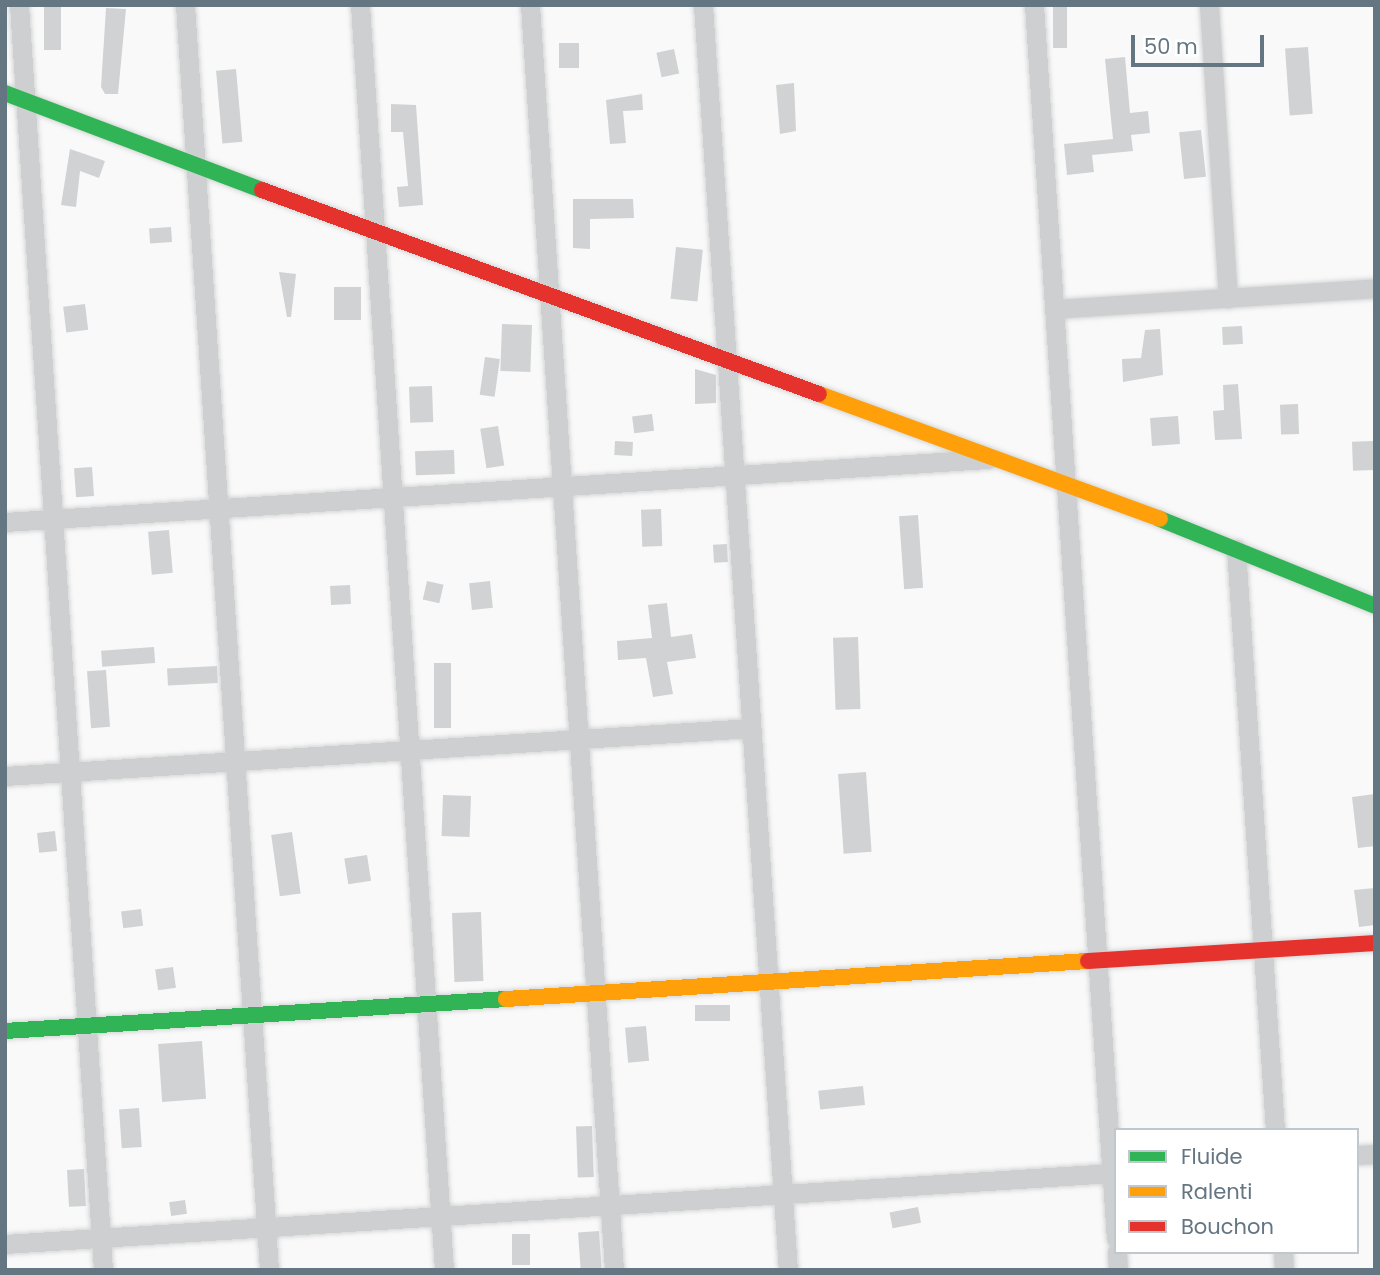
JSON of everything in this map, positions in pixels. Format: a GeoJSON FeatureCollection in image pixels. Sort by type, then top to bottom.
{"type":"FeatureCollection","features":[{"type":"Feature","properties":{"kind":"street"},"geometry":{"type":"LineString","coordinates":[[19,5],[103,1270]]}},
{"type":"Feature","properties":{"kind":"street"},"geometry":{"type":"LineString","coordinates":[[185,5],[269,1270]]}},
{"type":"Feature","properties":{"kind":"street"},"geometry":{"type":"LineString","coordinates":[[360,5],[444,1270]]}},
{"type":"Feature","properties":{"kind":"street"},"geometry":{"type":"LineString","coordinates":[[530,5],[614,1270]]}},
{"type":"Feature","properties":{"kind":"street"},"geometry":{"type":"LineString","coordinates":[[703,5],[788,1270]]}},
{"type":"Feature","properties":{"kind":"street"},"geometry":{"type":"LineString","coordinates":[[1034,5],[1114,1211]]}},
{"type":"Feature","properties":{"kind":"street"},"geometry":{"type":"LineString","coordinates":[[1209,5],[1228,298]]}},
{"type":"Feature","properties":{"kind":"street"},"geometry":{"type":"LineString","coordinates":[[5,93],[549,299],[1065,481],[1375,606]]}},
{"type":"Feature","properties":{"kind":"street"},"geometry":{"type":"LineString","coordinates":[[1054,309],[1375,288]]}},
{"type":"Feature","properties":{"kind":"street"},"geometry":{"type":"LineString","coordinates":[[5,522],[1003,458]]}},
{"type":"Feature","properties":{"kind":"street"},"geometry":{"type":"LineString","coordinates":[[1236,549],[1275,1128]]}},
{"type":"Feature","properties":{"kind":"street"},"geometry":{"type":"LineString","coordinates":[[5,776],[751,728]]}},
{"type":"Feature","properties":{"kind":"street"},"geometry":{"type":"LineString","coordinates":[[5,1031],[1375,943]]}},
{"type":"Feature","properties":{"kind":"street"},"geometry":{"type":"LineString","coordinates":[[5,1244],[1111,1173]]}},
{"type":"Feature","properties":{"kind":"building"},"geometry":{"type":"Polygon","coordinates":[[[44,5],[61,5],[61,50],[44,50],[44,5]]]}},
{"type":"Feature","properties":{"kind":"building"},"geometry":{"type":"Polygon","coordinates":[[[1053,5],[1067,5],[1067,48],[1053,48],[1053,5]]]}},
{"type":"Feature","properties":{"kind":"building"},"geometry":{"type":"Polygon","coordinates":[[[106,8],[126,9],[118,94],[105,94],[101,87],[106,8]]]}},
{"type":"Feature","properties":{"kind":"building"},"geometry":{"type":"Polygon","coordinates":[[[559,43],[579,43],[579,68],[559,68],[559,43]]]}},
{"type":"Feature","properties":{"kind":"building"},"geometry":{"type":"Polygon","coordinates":[[[1308,47],[1313,114],[1290,115],[1285,49],[1308,47]]]}},
{"type":"Feature","properties":{"kind":"building"},"geometry":{"type":"Polygon","coordinates":[[[674,49],[679,73],[662,77],[656,53],[674,49]]]}},
{"type":"Feature","properties":{"kind":"building"},"geometry":{"type":"Polygon","coordinates":[[[1125,57],[1130,113],[1148,111],[1150,133],[1131,135],[1133,151],[1092,155],[1094,172],[1067,175],[1064,144],[1113,139],[1105,59],[1125,57]]]}},
{"type":"Feature","properties":{"kind":"building"},"geometry":{"type":"Polygon","coordinates":[[[236,69],[242,142],[222,143],[216,71],[236,69]]]}},
{"type":"Feature","properties":{"kind":"building"},"geometry":{"type":"Polygon","coordinates":[[[794,83],[796,131],[780,134],[776,85],[794,83]]]}},
{"type":"Feature","properties":{"kind":"building"},"geometry":{"type":"Polygon","coordinates":[[[642,94],[643,110],[623,111],[626,143],[610,144],[606,100],[642,94]]]}},
{"type":"Feature","properties":{"kind":"building"},"geometry":{"type":"Polygon","coordinates":[[[391,104],[416,105],[423,205],[399,207],[397,187],[408,186],[403,132],[391,132],[391,104]]]}},
{"type":"Feature","properties":{"kind":"building"},"geometry":{"type":"Polygon","coordinates":[[[1201,130],[1206,177],[1184,179],[1179,132],[1201,130]]]}},
{"type":"Feature","properties":{"kind":"building"},"geometry":{"type":"Polygon","coordinates":[[[70,149],[105,161],[99,178],[80,171],[76,207],[61,205],[70,149]]]}},
{"type":"Feature","properties":{"kind":"building"},"geometry":{"type":"Polygon","coordinates":[[[573,199],[633,199],[634,218],[590,219],[590,249],[573,248],[573,199]]]}},
{"type":"Feature","properties":{"kind":"building"},"geometry":{"type":"Polygon","coordinates":[[[171,227],[172,242],[150,243],[149,229],[171,227]]]}},
{"type":"Feature","properties":{"kind":"building"},"geometry":{"type":"Polygon","coordinates":[[[676,247],[703,250],[697,302],[671,299],[676,247]]]}},
{"type":"Feature","properties":{"kind":"building"},"geometry":{"type":"Polygon","coordinates":[[[279,272],[296,274],[291,317],[287,317],[279,272]]]}},
{"type":"Feature","properties":{"kind":"building"},"geometry":{"type":"Polygon","coordinates":[[[334,287],[361,287],[361,320],[334,320],[334,287]]]}},
{"type":"Feature","properties":{"kind":"building"},"geometry":{"type":"Polygon","coordinates":[[[85,304],[88,330],[66,332],[63,307],[85,304]]]}},
{"type":"Feature","properties":{"kind":"building"},"geometry":{"type":"Polygon","coordinates":[[[502,324],[532,325],[530,372],[500,371],[502,324]]]}},
{"type":"Feature","properties":{"kind":"building"},"geometry":{"type":"Polygon","coordinates":[[[1242,326],[1243,344],[1223,345],[1222,327],[1242,326]]]}},
{"type":"Feature","properties":{"kind":"building"},"geometry":{"type":"Polygon","coordinates":[[[1160,329],[1163,375],[1123,382],[1122,359],[1141,358],[1145,330],[1160,329]]]}},
{"type":"Feature","properties":{"kind":"building"},"geometry":{"type":"Polygon","coordinates":[[[485,357],[500,359],[495,397],[480,395],[485,357]]]}},
{"type":"Feature","properties":{"kind":"building"},"geometry":{"type":"Polygon","coordinates":[[[695,369],[716,375],[716,403],[695,404],[695,369]]]}},
{"type":"Feature","properties":{"kind":"building"},"geometry":{"type":"Polygon","coordinates":[[[1238,384],[1242,439],[1215,440],[1213,411],[1224,410],[1223,385],[1238,384]]]}},
{"type":"Feature","properties":{"kind":"building"},"geometry":{"type":"Polygon","coordinates":[[[432,386],[433,422],[410,423],[409,387],[432,386]]]}},
{"type":"Feature","properties":{"kind":"building"},"geometry":{"type":"Polygon","coordinates":[[[1298,404],[1299,434],[1281,435],[1280,405],[1298,404]]]}},
{"type":"Feature","properties":{"kind":"building"},"geometry":{"type":"Polygon","coordinates":[[[652,414],[654,431],[634,433],[632,416],[652,414]]]}},
{"type":"Feature","properties":{"kind":"building"},"geometry":{"type":"Polygon","coordinates":[[[1178,416],[1180,444],[1152,446],[1150,418],[1178,416]]]}},
{"type":"Feature","properties":{"kind":"building"},"geometry":{"type":"Polygon","coordinates":[[[498,426],[504,466],[486,468],[480,429],[498,426]]]}},
{"type":"Feature","properties":{"kind":"building"},"geometry":{"type":"Polygon","coordinates":[[[615,441],[633,442],[632,456],[614,455],[615,441]]]}},
{"type":"Feature","properties":{"kind":"building"},"geometry":{"type":"Polygon","coordinates":[[[1373,441],[1374,470],[1353,471],[1352,442],[1373,441]]]}},
{"type":"Feature","properties":{"kind":"building"},"geometry":{"type":"Polygon","coordinates":[[[454,450],[455,474],[416,475],[415,451],[454,450]]]}},
{"type":"Feature","properties":{"kind":"building"},"geometry":{"type":"Polygon","coordinates":[[[92,467],[94,496],[76,497],[74,468],[92,467]]]}},
{"type":"Feature","properties":{"kind":"building"},"geometry":{"type":"Polygon","coordinates":[[[661,509],[662,546],[642,547],[641,510],[661,509]]]}},
{"type":"Feature","properties":{"kind":"building"},"geometry":{"type":"Polygon","coordinates":[[[918,515],[923,588],[904,589],[899,516],[918,515]]]}},
{"type":"Feature","properties":{"kind":"building"},"geometry":{"type":"Polygon","coordinates":[[[169,530],[173,573],[152,575],[148,532],[169,530]]]}},
{"type":"Feature","properties":{"kind":"building"},"geometry":{"type":"Polygon","coordinates":[[[727,544],[728,562],[714,563],[713,545],[727,544]]]}},
{"type":"Feature","properties":{"kind":"building"},"geometry":{"type":"Polygon","coordinates":[[[427,581],[444,585],[439,603],[423,600],[427,581]]]}},
{"type":"Feature","properties":{"kind":"building"},"geometry":{"type":"Polygon","coordinates":[[[490,581],[493,608],[472,610],[469,583],[490,581]]]}},
{"type":"Feature","properties":{"kind":"building"},"geometry":{"type":"Polygon","coordinates":[[[350,585],[351,604],[331,605],[330,586],[350,585]]]}},
{"type":"Feature","properties":{"kind":"building"},"geometry":{"type":"Polygon","coordinates":[[[667,603],[671,637],[692,634],[696,658],[667,662],[673,694],[653,697],[646,658],[618,660],[617,641],[652,638],[648,605],[667,603]]]}},
{"type":"Feature","properties":{"kind":"building"},"geometry":{"type":"Polygon","coordinates":[[[858,637],[861,709],[836,710],[833,638],[858,637]]]}},
{"type":"Feature","properties":{"kind":"building"},"geometry":{"type":"Polygon","coordinates":[[[154,647],[155,663],[102,667],[101,651],[154,647]]]}},
{"type":"Feature","properties":{"kind":"building"},"geometry":{"type":"Polygon","coordinates":[[[434,663],[451,663],[451,728],[434,728],[434,663]]]}},
{"type":"Feature","properties":{"kind":"building"},"geometry":{"type":"Polygon","coordinates":[[[217,666],[218,683],[168,686],[167,669],[217,666]]]}},
{"type":"Feature","properties":{"kind":"building"},"geometry":{"type":"Polygon","coordinates":[[[106,670],[110,727],[91,728],[87,671],[106,670]]]}},
{"type":"Feature","properties":{"kind":"building"},"geometry":{"type":"Polygon","coordinates":[[[866,772],[872,852],[844,854],[838,774],[866,772]]]}},
{"type":"Feature","properties":{"kind":"building"},"geometry":{"type":"Polygon","coordinates":[[[1375,794],[1375,846],[1358,848],[1352,797],[1375,794]]]}},
{"type":"Feature","properties":{"kind":"building"},"geometry":{"type":"Polygon","coordinates":[[[443,795],[471,796],[470,837],[442,836],[443,795]]]}},
{"type":"Feature","properties":{"kind":"building"},"geometry":{"type":"Polygon","coordinates":[[[55,831],[57,851],[39,853],[37,833],[55,831]]]}},
{"type":"Feature","properties":{"kind":"building"},"geometry":{"type":"Polygon","coordinates":[[[292,832],[301,893],[280,896],[271,835],[292,832]]]}},
{"type":"Feature","properties":{"kind":"building"},"geometry":{"type":"Polygon","coordinates":[[[367,855],[371,881],[348,884],[344,859],[367,855]]]}},
{"type":"Feature","properties":{"kind":"building"},"geometry":{"type":"Polygon","coordinates":[[[1375,888],[1375,925],[1359,927],[1354,890],[1375,888]]]}},
{"type":"Feature","properties":{"kind":"building"},"geometry":{"type":"Polygon","coordinates":[[[141,909],[143,926],[123,928],[121,911],[141,909]]]}},
{"type":"Feature","properties":{"kind":"building"},"geometry":{"type":"Polygon","coordinates":[[[481,912],[483,981],[454,982],[452,913],[481,912]]]}},
{"type":"Feature","properties":{"kind":"building"},"geometry":{"type":"Polygon","coordinates":[[[173,967],[176,988],[158,990],[155,970],[173,967]]]}},
{"type":"Feature","properties":{"kind":"building"},"geometry":{"type":"Polygon","coordinates":[[[695,1005],[730,1005],[730,1021],[695,1021],[695,1005]]]}},
{"type":"Feature","properties":{"kind":"building"},"geometry":{"type":"Polygon","coordinates":[[[646,1026],[649,1061],[628,1063],[625,1028],[646,1026]]]}},
{"type":"Feature","properties":{"kind":"building"},"geometry":{"type":"Polygon","coordinates":[[[202,1041],[206,1099],[162,1102],[158,1044],[202,1041]]]}},
{"type":"Feature","properties":{"kind":"building"},"geometry":{"type":"Polygon","coordinates":[[[863,1086],[865,1105],[820,1110],[818,1091],[863,1086]]]}},
{"type":"Feature","properties":{"kind":"building"},"geometry":{"type":"Polygon","coordinates":[[[139,1108],[142,1147],[122,1148],[119,1109],[139,1108]]]}},
{"type":"Feature","properties":{"kind":"building"},"geometry":{"type":"Polygon","coordinates":[[[592,1126],[594,1177],[578,1178],[576,1127],[592,1126]]]}},
{"type":"Feature","properties":{"kind":"building"},"geometry":{"type":"Polygon","coordinates":[[[84,1169],[86,1206],[69,1207],[67,1170],[84,1169]]]}},
{"type":"Feature","properties":{"kind":"building"},"geometry":{"type":"Polygon","coordinates":[[[185,1200],[187,1214],[171,1216],[169,1202],[185,1200]]]}},
{"type":"Feature","properties":{"kind":"building"},"geometry":{"type":"Polygon","coordinates":[[[918,1207],[921,1223],[893,1228],[890,1213],[918,1207]]]}},
{"type":"Feature","properties":{"kind":"building"},"geometry":{"type":"Polygon","coordinates":[[[599,1231],[602,1270],[581,1270],[578,1232],[599,1231]]]}},
{"type":"Feature","properties":{"kind":"building"},"geometry":{"type":"Polygon","coordinates":[[[512,1234],[530,1234],[530,1265],[512,1265],[512,1234]]]}},
{"type":"Feature","properties":{"kind":"traffic: fast"},"geometry":{"type":"LineString","coordinates":[[5,93],[262,190]]}},
{"type":"Feature","properties":{"kind":"traffic: fast"},"geometry":{"type":"LineString","coordinates":[[1160,519],[1375,606]]}},
{"type":"Feature","properties":{"kind":"traffic: fast"},"geometry":{"type":"LineString","coordinates":[[5,1031],[506,999]]}},
{"type":"Feature","properties":{"kind":"traffic: slow"},"geometry":{"type":"LineString","coordinates":[[819,394],[1160,519]]}},
{"type":"Feature","properties":{"kind":"traffic: slow"},"geometry":{"type":"LineString","coordinates":[[506,999],[1088,961]]}},
{"type":"Feature","properties":{"kind":"traffic: jam"},"geometry":{"type":"LineString","coordinates":[[262,190],[819,394]]}},
{"type":"Feature","properties":{"kind":"traffic: jam"},"geometry":{"type":"LineString","coordinates":[[1088,961],[1375,943]]}}]}
